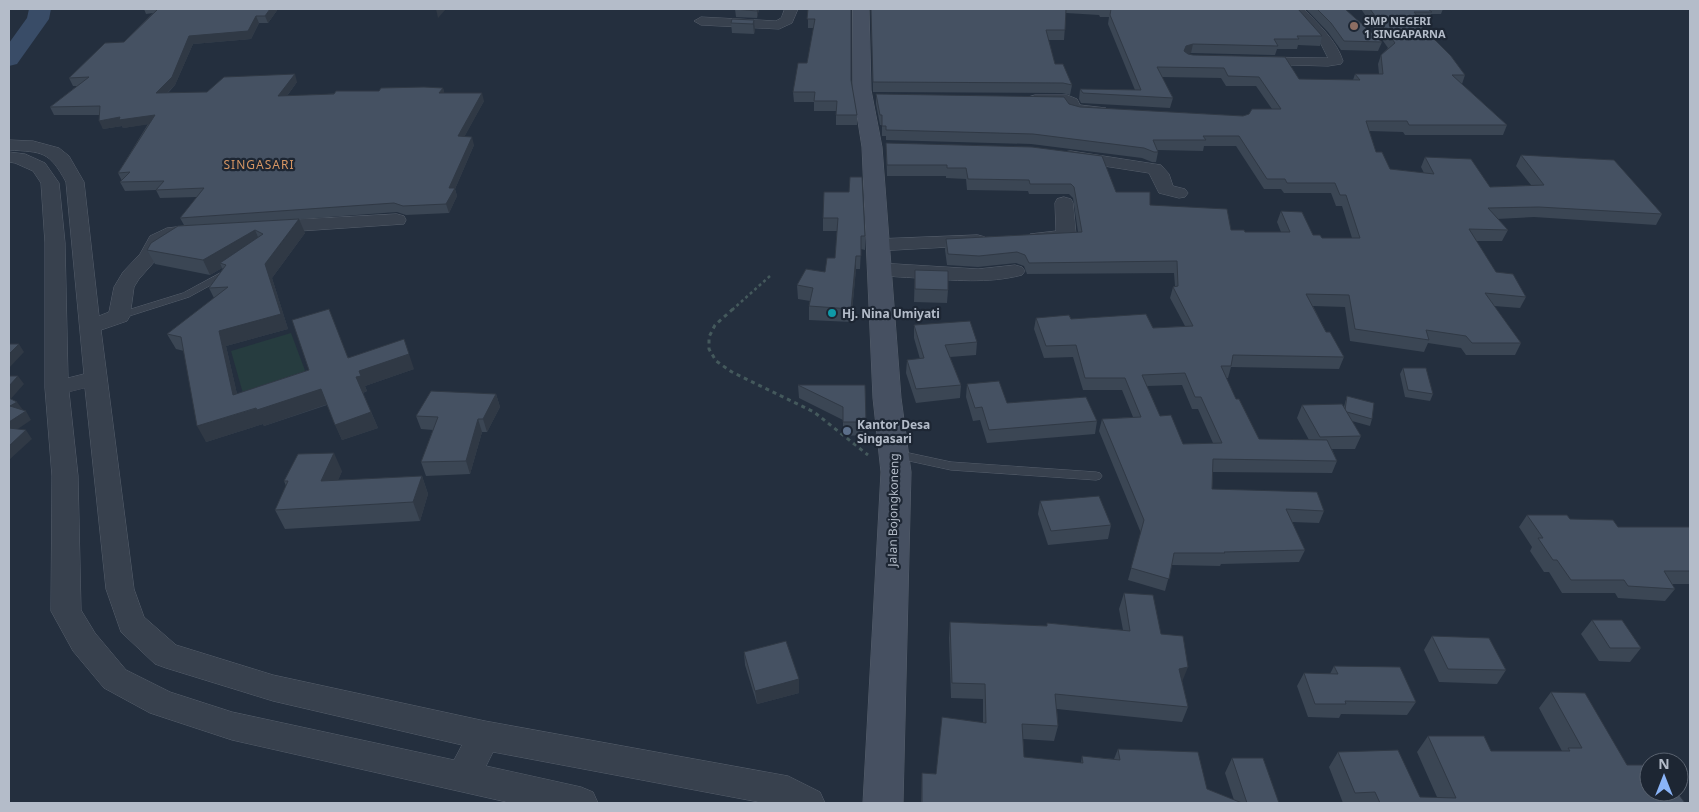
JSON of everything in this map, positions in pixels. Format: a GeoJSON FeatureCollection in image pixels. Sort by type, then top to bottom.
{"type":"FeatureCollection","features":[{"type":"Feature","properties":{"kind":"main road","name":"Jalan Bojongkoneng"},"geometry":{"type":"LineString","coordinates":[[861,9],[872,99],[881,147],[878,257],[888,398],[895,463],[883,803]]}},
{"type":"Feature","properties":{"kind":"street"},"geometry":{"type":"LineString","coordinates":[[701,21],[779,25],[786,20],[791,9]]}},
{"type":"Feature","properties":{"kind":"street"},"geometry":{"type":"LineString","coordinates":[[1240,60],[1336,61],[1336,57],[1328,46],[1297,9]]}},
{"type":"Feature","properties":{"kind":"street"},"geometry":{"type":"LineString","coordinates":[[1023,100],[1067,100],[1071,102],[1074,110],[1113,112]]}},
{"type":"Feature","properties":{"kind":"street"},"geometry":{"type":"LineString","coordinates":[[9,145],[33,146],[53,152],[63,160],[75,182],[66,224],[57,311],[57,388],[65,476],[66,611],[84,642],[115,679],[161,703],[232,726],[580,803]]}},
{"type":"Feature","properties":{"kind":"street"},"geometry":{"type":"LineString","coordinates":[[1055,154],[1155,169],[1160,174],[1165,189],[1179,193]]}},
{"type":"Feature","properties":{"kind":"street"},"geometry":{"type":"LineString","coordinates":[[9,157],[19,158],[39,167],[50,183],[66,224],[90,326],[120,589],[131,624],[166,655],[273,688],[485,736],[788,792],[808,803]]}},
{"type":"Feature","properties":{"kind":"street"},"geometry":{"type":"LineString","coordinates":[[1016,239],[1060,237],[1066,234],[1064,203]]}},
{"type":"Feature","properties":{"kind":"street"},"geometry":{"type":"LineString","coordinates":[[249,228],[397,220]]}},
{"type":"Feature","properties":{"kind":"street"},"geometry":{"type":"LineString","coordinates":[[90,326],[119,316],[124,287],[130,276],[148,257],[160,237],[174,232],[211,230]]}},
{"type":"Feature","properties":{"kind":"street"},"geometry":{"type":"LineString","coordinates":[[878,257],[996,240]]}},
{"type":"Feature","properties":{"kind":"street"},"geometry":{"type":"LineString","coordinates":[[878,257],[952,274],[978,275],[1015,271]]}},
{"type":"Feature","properties":{"kind":"street"},"geometry":{"type":"LineString","coordinates":[[57,388],[95,378]]}},
{"type":"Feature","properties":{"kind":"street"},"geometry":{"type":"LineString","coordinates":[[462,778],[485,736]]}},
{"type":"Feature","properties":{"kind":"lane"},"geometry":{"type":"LineString","coordinates":[[119,316],[186,295],[236,267]]}},
{"type":"Feature","properties":{"kind":"lane"},"geometry":{"type":"LineString","coordinates":[[895,463],[1096,476]]}},
{"type":"Feature","properties":{"kind":"path"},"geometry":{"type":"LineString","coordinates":[[770,276],[715,325],[709,334],[708,345],[713,358],[726,369],[800,404],[824,419],[850,442],[895,463]]}},
{"type":"Feature","properties":{"kind":"green space"},"geometry":{"type":"Polygon","coordinates":[[[291,333],[310,384],[246,404],[231,351],[291,333]]]}},
{"type":"Feature","properties":{"kind":"building"},"geometry":{"type":"Polygon","coordinates":[[[158,9],[270,9],[265,16],[256,16],[248,31],[189,36],[172,77],[156,93],[207,92],[224,77],[295,74],[278,96],[334,94],[336,91],[379,91],[381,88],[424,87],[443,88],[439,93],[482,93],[458,136],[472,137],[449,188],[455,188],[446,204],[403,206],[394,203],[180,218],[204,188],[156,190],[164,181],[120,182],[130,172],[118,173],[155,115],[119,120],[120,117],[99,121],[100,106],[50,107],[89,77],[69,78],[105,43],[124,42],[158,9]]]}},
{"type":"Feature","properties":{"kind":"building"},"geometry":{"type":"Polygon","coordinates":[[[735,9],[757,9],[757,11],[735,9]]]}},
{"type":"Feature","properties":{"kind":"building"},"geometry":{"type":"Polygon","coordinates":[[[808,9],[851,9],[851,80],[857,115],[836,115],[837,101],[814,101],[815,92],[793,92],[798,63],[807,63],[815,19],[807,19],[808,9]]]}},
{"type":"Feature","properties":{"kind":"building"},"geometry":{"type":"Polygon","coordinates":[[[871,9],[1066,9],[1065,30],[1046,30],[1055,64],[1063,64],[1072,85],[1063,83],[873,82],[871,9]]]}},
{"type":"Feature","properties":{"kind":"building"},"geometry":{"type":"Polygon","coordinates":[[[1111,9],[1298,9],[1322,36],[1297,36],[1299,39],[1274,39],[1278,46],[1193,44],[1186,46],[1184,51],[1193,55],[1285,57],[1299,79],[1360,80],[1355,74],[1383,74],[1381,55],[1395,43],[1370,9],[1428,9],[1432,12],[1414,12],[1422,22],[1417,22],[1451,56],[1465,75],[1452,75],[1507,125],[1409,125],[1407,121],[1366,121],[1376,152],[1382,152],[1390,169],[1434,174],[1425,157],[1471,159],[1490,187],[1544,185],[1521,155],[1614,160],[1662,214],[1539,207],[1488,208],[1508,230],[1469,229],[1496,272],[1513,274],[1526,297],[1485,293],[1521,343],[1472,343],[1466,336],[1426,330],[1429,340],[1355,329],[1349,295],[1306,294],[1326,332],[1330,332],[1344,357],[1233,355],[1231,366],[1221,366],[1236,399],[1239,399],[1259,439],[1327,440],[1337,461],[1213,459],[1212,489],[1317,492],[1324,511],[1286,509],[1305,550],[1174,553],[1169,579],[1131,568],[1144,520],[1102,419],[1141,417],[1125,378],[1085,378],[1076,345],[1046,346],[1036,318],[1069,315],[1071,319],[1146,314],[1153,328],[1193,326],[1173,287],[1178,286],[1177,261],[1029,263],[1025,255],[1017,252],[979,256],[948,254],[946,239],[1082,232],[1074,187],[1071,184],[1030,184],[1029,180],[968,179],[966,168],[947,168],[947,165],[887,165],[886,143],[1032,147],[1102,156],[1116,192],[1150,192],[1150,205],[1227,209],[1231,230],[1244,230],[1245,232],[1290,232],[1281,211],[1302,212],[1313,235],[1320,235],[1322,238],[1360,238],[1346,195],[1340,195],[1335,183],[1287,183],[1285,179],[1267,179],[1239,136],[1203,136],[1206,140],[1153,140],[1158,152],[1154,152],[1144,148],[1033,134],[886,130],[886,126],[882,126],[882,115],[880,115],[876,94],[1064,97],[1069,104],[1080,107],[1243,116],[1249,114],[1252,109],[1281,109],[1259,77],[1228,76],[1224,68],[1157,67],[1173,98],[1083,93],[1080,89],[1141,90],[1110,15],[1111,9]],[[1185,373],[1142,375],[1160,416],[1171,415],[1183,444],[1222,443],[1201,397],[1195,397],[1185,373]]]}},
{"type":"Feature","properties":{"kind":"building"},"geometry":{"type":"Polygon","coordinates":[[[1317,9],[1345,9],[1382,42],[1344,41],[1331,23],[1317,9]]]}},
{"type":"Feature","properties":{"kind":"building"},"geometry":{"type":"Polygon","coordinates":[[[732,19],[754,20],[753,24],[731,23],[732,19]]]}},
{"type":"Feature","properties":{"kind":"building"},"geometry":{"type":"Polygon","coordinates":[[[850,177],[862,177],[865,236],[861,236],[861,256],[856,256],[851,309],[809,306],[813,288],[797,285],[806,269],[825,272],[827,258],[835,258],[838,218],[823,218],[824,192],[849,192],[850,177]]]}},
{"type":"Feature","properties":{"kind":"building"},"geometry":{"type":"Polygon","coordinates":[[[299,219],[265,264],[281,314],[219,331],[233,395],[309,370],[292,320],[329,309],[348,358],[404,339],[409,354],[359,371],[361,376],[356,377],[371,412],[335,425],[321,389],[257,410],[256,408],[197,426],[181,337],[167,334],[228,287],[209,288],[226,265],[220,263],[263,234],[255,230],[203,260],[147,250],[151,243],[178,226],[299,219]]]}},
{"type":"Feature","properties":{"kind":"building"},"geometry":{"type":"Polygon","coordinates":[[[915,270],[948,271],[948,290],[915,289],[915,270]]]}},
{"type":"Feature","properties":{"kind":"building"},"geometry":{"type":"Polygon","coordinates":[[[970,321],[977,342],[945,345],[961,385],[916,389],[907,360],[924,358],[914,325],[970,321]]]}},
{"type":"Feature","properties":{"kind":"building"},"geometry":{"type":"Polygon","coordinates":[[[9,344],[19,344],[9,354],[9,344]]]}},
{"type":"Feature","properties":{"kind":"building"},"geometry":{"type":"Polygon","coordinates":[[[1403,368],[1426,368],[1433,394],[1408,390],[1403,368]]]}},
{"type":"Feature","properties":{"kind":"building"},"geometry":{"type":"Polygon","coordinates":[[[9,376],[18,376],[9,386],[9,376]]]}},
{"type":"Feature","properties":{"kind":"building"},"geometry":{"type":"Polygon","coordinates":[[[999,381],[1007,403],[1086,397],[1097,421],[989,430],[982,407],[975,408],[967,384],[999,381]]]}},
{"type":"Feature","properties":{"kind":"building"},"geometry":{"type":"Polygon","coordinates":[[[798,385],[865,385],[866,422],[843,422],[843,407],[798,385]]]}},
{"type":"Feature","properties":{"kind":"building"},"geometry":{"type":"Polygon","coordinates":[[[431,391],[496,394],[483,419],[478,419],[466,461],[421,462],[438,417],[416,416],[431,391]]]}},
{"type":"Feature","properties":{"kind":"building"},"geometry":{"type":"Polygon","coordinates":[[[1347,396],[1374,403],[1372,419],[1347,412],[1345,410],[1347,396]]]}},
{"type":"Feature","properties":{"kind":"building"},"geometry":{"type":"Polygon","coordinates":[[[9,398],[17,402],[10,406],[26,411],[9,422],[9,398]]]}},
{"type":"Feature","properties":{"kind":"building"},"geometry":{"type":"Polygon","coordinates":[[[1342,404],[1361,436],[1320,437],[1302,405],[1342,404]]]}},
{"type":"Feature","properties":{"kind":"building"},"geometry":{"type":"Polygon","coordinates":[[[9,428],[26,430],[9,446],[9,428]]]}},
{"type":"Feature","properties":{"kind":"building"},"geometry":{"type":"Polygon","coordinates":[[[334,453],[321,481],[422,476],[413,502],[275,510],[288,481],[284,481],[298,454],[334,453]]]}},
{"type":"Feature","properties":{"kind":"building"},"geometry":{"type":"Polygon","coordinates":[[[1099,496],[1111,525],[1051,531],[1040,501],[1099,496]]]}},
{"type":"Feature","properties":{"kind":"building"},"geometry":{"type":"Polygon","coordinates":[[[1527,515],[1567,515],[1570,519],[1613,520],[1618,527],[1690,527],[1690,571],[1664,571],[1675,589],[1628,586],[1624,580],[1571,580],[1557,560],[1553,560],[1538,538],[1543,538],[1527,515]]]}},
{"type":"Feature","properties":{"kind":"building"},"geometry":{"type":"Polygon","coordinates":[[[1124,593],[1153,595],[1161,634],[1183,636],[1188,667],[1179,669],[1188,707],[1055,694],[1058,726],[1022,724],[1024,757],[1083,763],[1082,756],[1120,760],[1118,749],[1198,752],[1207,789],[1242,803],[922,803],[922,773],[936,774],[942,717],[986,723],[985,684],[952,683],[950,622],[1047,626],[1047,623],[1130,631],[1124,593]]]}},
{"type":"Feature","properties":{"kind":"building"},"geometry":{"type":"Polygon","coordinates":[[[1592,620],[1622,620],[1641,648],[1610,648],[1592,620]]]}},
{"type":"Feature","properties":{"kind":"building"},"geometry":{"type":"Polygon","coordinates":[[[1432,636],[1489,638],[1506,670],[1448,669],[1432,636]]]}},
{"type":"Feature","properties":{"kind":"building"},"geometry":{"type":"Polygon","coordinates":[[[786,641],[799,679],[755,691],[744,652],[786,641]]]}},
{"type":"Feature","properties":{"kind":"building"},"geometry":{"type":"Polygon","coordinates":[[[1334,666],[1400,667],[1416,702],[1345,701],[1346,704],[1315,704],[1304,673],[1338,674],[1334,666]]]}},
{"type":"Feature","properties":{"kind":"building"},"geometry":{"type":"Polygon","coordinates":[[[1551,692],[1585,693],[1627,765],[1639,765],[1639,802],[1685,803],[1380,803],[1375,792],[1355,793],[1338,752],[1398,750],[1420,797],[1456,798],[1428,736],[1484,736],[1491,751],[1570,751],[1568,748],[1582,748],[1551,692]]]}},
{"type":"Feature","properties":{"kind":"building"},"geometry":{"type":"Polygon","coordinates":[[[1232,758],[1263,758],[1279,803],[1247,803],[1232,758]]]}},
{"type":"Feature","properties":{"kind":"waterway"},"geometry":{"type":"LineString","coordinates":[[9,59],[38,19],[40,9]]}},
{"type":"Feature","properties":{"kind":"place","name":"SMP NEGERI 1 SINGAPARNA"},"geometry":{"type":"Point","coordinates":[1354,26]}},
{"type":"Feature","properties":{"kind":"place","name":"Hj. Nina Umiyati"},"geometry":{"type":"Point","coordinates":[832,313]}},
{"type":"Feature","properties":{"kind":"place","name":"Kantor Desa Singasari"},"geometry":{"type":"Point","coordinates":[847,431]}},
{"type":"Feature","properties":{"kind":"district","name":"SINGASARI"},"geometry":{"type":"Point","coordinates":[259,164]}}]}
